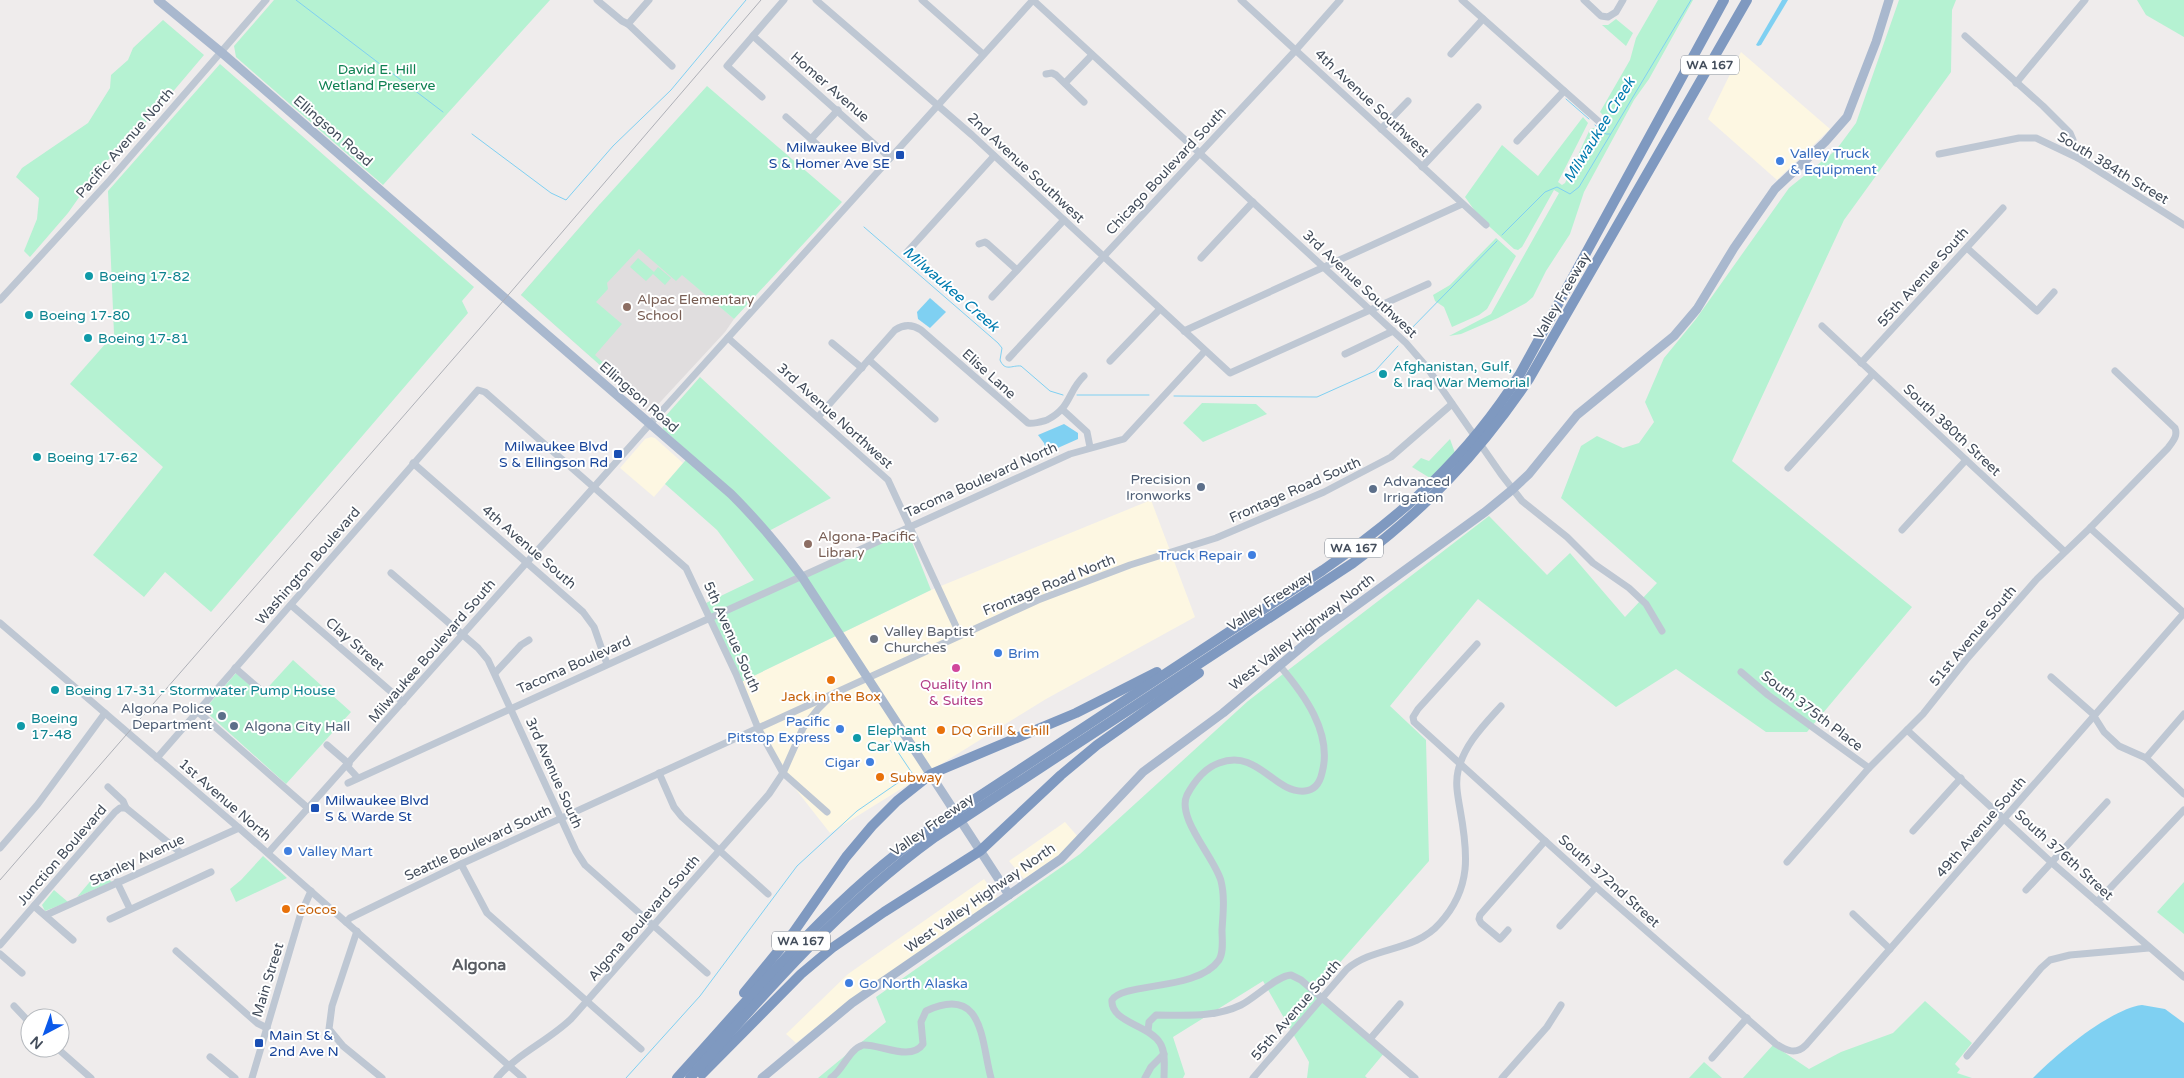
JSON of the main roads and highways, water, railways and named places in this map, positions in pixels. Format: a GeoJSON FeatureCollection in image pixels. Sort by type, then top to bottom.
{"type":"FeatureCollection","features":[{"type":"Feature","properties":{"kind":"highway","name":"Valley Freeway"},"geometry":{"type":"LineString","coordinates":[[1489,428],[1541,338],[1724,0]]}},
{"type":"Feature","properties":{"kind":"highway","name":"Valley Freeway"},"geometry":{"type":"LineString","coordinates":[[972,806],[1305,596],[1353,563],[1406,522],[1467,455],[1530,379],[1747,0]]}},
{"type":"Feature","properties":{"kind":"highway","name":"Valley Freeway"},"geometry":{"type":"LineString","coordinates":[[677,1078],[764,981],[834,907],[894,854],[943,826],[1364,541],[1467,455]]}},
{"type":"Feature","properties":{"kind":"highway"},"geometry":{"type":"LineString","coordinates":[[698,1078],[801,974],[832,948],[884,912],[980,851],[1060,775],[1097,745],[1280,617],[1305,596]]}},
{"type":"Feature","properties":{"kind":"highway"},"geometry":{"type":"LineString","coordinates":[[673,1078],[793,933],[846,857],[872,826],[897,801],[931,774],[1023,737],[1126,690],[1232,630]]}},
{"type":"Feature","properties":{"kind":"highway","name":"Valley Freeway"},"geometry":{"type":"LineString","coordinates":[[690,1078],[833,922],[943,826]]}},
{"type":"Feature","properties":{"kind":"main road","name":"Ellingson Road"},"geometry":{"type":"LineString","coordinates":[[158,0],[221,52],[731,494],[776,543],[802,576],[1009,895]]}},
{"type":"Feature","properties":{"kind":"main road","name":"West Valley Highway North"},"geometry":{"type":"LineString","coordinates":[[762,1078],[847,1007],[1070,851],[1143,772],[1223,713],[1322,631],[1513,490],[1529,474],[1577,415],[1660,348],[1687,323],[1770,195],[1791,172],[1825,142],[1847,117],[1870,59],[1890,0]]}},
{"type":"Feature","properties":{"kind":"water"},"geometry":{"type":"Polygon","coordinates":[[[1782,0],[1788,0],[1761,45],[1756,45],[1782,0]]]}},
{"type":"Feature","properties":{"kind":"water"},"geometry":{"type":"Polygon","coordinates":[[[930,298],[946,312],[930,328],[918,319],[917,312],[930,298]]]}},
{"type":"Feature","properties":{"kind":"water"},"geometry":{"type":"Polygon","coordinates":[[[1064,424],[1078,433],[1078,439],[1051,451],[1046,451],[1044,443],[1038,435],[1064,424]]]}},
{"type":"Feature","properties":{"kind":"water"},"geometry":{"type":"Polygon","coordinates":[[[2142,1005],[2165,1009],[2184,1023],[2184,1078],[2033,1078],[2055,1057],[2084,1034],[2129,1008],[2142,1005]]]}},
{"type":"Feature","properties":{"kind":"waterway"},"geometry":{"type":"LineString","coordinates":[[296,0],[443,112]]}},
{"type":"Feature","properties":{"kind":"waterway"},"geometry":{"type":"LineString","coordinates":[[472,134],[551,193],[566,200],[613,146],[671,90],[746,0]]}},
{"type":"Feature","properties":{"kind":"waterway","name":"Milwaukee Creek"},"geometry":{"type":"LineString","coordinates":[[1502,235],[1545,192],[1557,187],[1570,194],[1579,187],[1691,0]]}},
{"type":"Feature","properties":{"kind":"waterway"},"geometry":{"type":"LineString","coordinates":[[1566,99],[1589,119]]}},
{"type":"Feature","properties":{"kind":"waterway"},"geometry":{"type":"LineString","coordinates":[[1595,125],[1606,134],[1610,134]]}},
{"type":"Feature","properties":{"kind":"waterway","name":"Milwaukee Creek"},"geometry":{"type":"LineString","coordinates":[[864,227],[998,343],[1002,348],[1000,360],[1004,366],[1021,366],[1050,391],[1063,395]]}},
{"type":"Feature","properties":{"kind":"waterway","name":"Milwaukee Creek"},"geometry":{"type":"LineString","coordinates":[[1406,334],[1497,241]]}},
{"type":"Feature","properties":{"kind":"waterway","name":"Milwaukee Creek"},"geometry":{"type":"LineString","coordinates":[[1174,396],[1317,397],[1375,371],[1398,346]]}},
{"type":"Feature","properties":{"kind":"waterway","name":"Milwaukee Creek"},"geometry":{"type":"LineString","coordinates":[[1077,395],[1149,395]]}},
{"type":"Feature","properties":{"kind":"waterway"},"geometry":{"type":"LineString","coordinates":[[626,1078],[700,996],[797,866],[857,811],[912,773],[886,734]]}},
{"type":"Feature","properties":{"kind":"railway"},"geometry":{"type":"LineString","coordinates":[[0,880],[480,328],[761,0]]}},
{"type":"Feature","properties":{"kind":"place","name":"Milwaukee Blvd S & Homer Ave SE"},"geometry":{"type":"Point","coordinates":[900,155]}},
{"type":"Feature","properties":{"kind":"place","name":"Valley Truck & Equipment"},"geometry":{"type":"Point","coordinates":[1780,161]}},
{"type":"Feature","properties":{"kind":"place","name":"Boeing 17-82"},"geometry":{"type":"Point","coordinates":[89,276]}},
{"type":"Feature","properties":{"kind":"place","name":"Alpac Elementary School"},"geometry":{"type":"Point","coordinates":[627,307]}},
{"type":"Feature","properties":{"kind":"place","name":"Boeing 17-80"},"geometry":{"type":"Point","coordinates":[29,315]}},
{"type":"Feature","properties":{"kind":"place","name":"Boeing 17-81"},"geometry":{"type":"Point","coordinates":[88,338]}},
{"type":"Feature","properties":{"kind":"place","name":"Afghanistan, Gulf, & Iraq War Memorial"},"geometry":{"type":"Point","coordinates":[1383,374]}},
{"type":"Feature","properties":{"kind":"place","name":"Milwaukee Blvd S & Ellingson Rd"},"geometry":{"type":"Point","coordinates":[618,454]}},
{"type":"Feature","properties":{"kind":"place","name":"Boeing 17-62"},"geometry":{"type":"Point","coordinates":[37,457]}},
{"type":"Feature","properties":{"kind":"place","name":"Precision Ironworks"},"geometry":{"type":"Point","coordinates":[1201,487]}},
{"type":"Feature","properties":{"kind":"place","name":"Advanced Irrigation"},"geometry":{"type":"Point","coordinates":[1373,489]}},
{"type":"Feature","properties":{"kind":"place","name":"Algona-Pacific Library"},"geometry":{"type":"Point","coordinates":[808,544]}},
{"type":"Feature","properties":{"kind":"place","name":"Truck Repair"},"geometry":{"type":"Point","coordinates":[1252,555]}},
{"type":"Feature","properties":{"kind":"place","name":"Valley Baptist Churches"},"geometry":{"type":"Point","coordinates":[874,639]}},
{"type":"Feature","properties":{"kind":"place","name":"Brim"},"geometry":{"type":"Point","coordinates":[998,653]}},
{"type":"Feature","properties":{"kind":"place","name":"Quality Inn & Suites"},"geometry":{"type":"Point","coordinates":[956,668]}},
{"type":"Feature","properties":{"kind":"place","name":"Jack in the Box"},"geometry":{"type":"Point","coordinates":[831,680]}},
{"type":"Feature","properties":{"kind":"place","name":"Boeing 17-31 - Stormwater Pump House"},"geometry":{"type":"Point","coordinates":[55,690]}},
{"type":"Feature","properties":{"kind":"place","name":"Algona Police Department"},"geometry":{"type":"Point","coordinates":[222,716]}},
{"type":"Feature","properties":{"kind":"place","name":"Boeing 17-48"},"geometry":{"type":"Point","coordinates":[21,726]}},
{"type":"Feature","properties":{"kind":"place","name":"Algona City Hall"},"geometry":{"type":"Point","coordinates":[234,726]}},
{"type":"Feature","properties":{"kind":"place","name":"Pacific Pitstop Express"},"geometry":{"type":"Point","coordinates":[840,729]}},
{"type":"Feature","properties":{"kind":"place","name":"DQ Grill & Chill"},"geometry":{"type":"Point","coordinates":[941,730]}},
{"type":"Feature","properties":{"kind":"place","name":"Elephant Car Wash"},"geometry":{"type":"Point","coordinates":[857,738]}},
{"type":"Feature","properties":{"kind":"place","name":"Cigar"},"geometry":{"type":"Point","coordinates":[870,762]}},
{"type":"Feature","properties":{"kind":"place","name":"Subway"},"geometry":{"type":"Point","coordinates":[880,777]}},
{"type":"Feature","properties":{"kind":"place","name":"Milwaukee Blvd S & Warde St"},"geometry":{"type":"Point","coordinates":[315,808]}},
{"type":"Feature","properties":{"kind":"place","name":"Valley Mart"},"geometry":{"type":"Point","coordinates":[288,851]}},
{"type":"Feature","properties":{"kind":"place","name":"Cocos"},"geometry":{"type":"Point","coordinates":[286,909]}},
{"type":"Feature","properties":{"kind":"place","name":"Go North Alaska"},"geometry":{"type":"Point","coordinates":[849,983]}},
{"type":"Feature","properties":{"kind":"place","name":"Main St & 2nd Ave N"},"geometry":{"type":"Point","coordinates":[259,1043]}},
{"type":"Feature","properties":{"kind":"district","name":"Algona"},"geometry":{"type":"Point","coordinates":[479,965]}},
{"type":"Feature","properties":{"kind":"park label","name":"David E. Hill Wetland Preserve"},"geometry":{"type":"Point","coordinates":[377,78]}}]}
